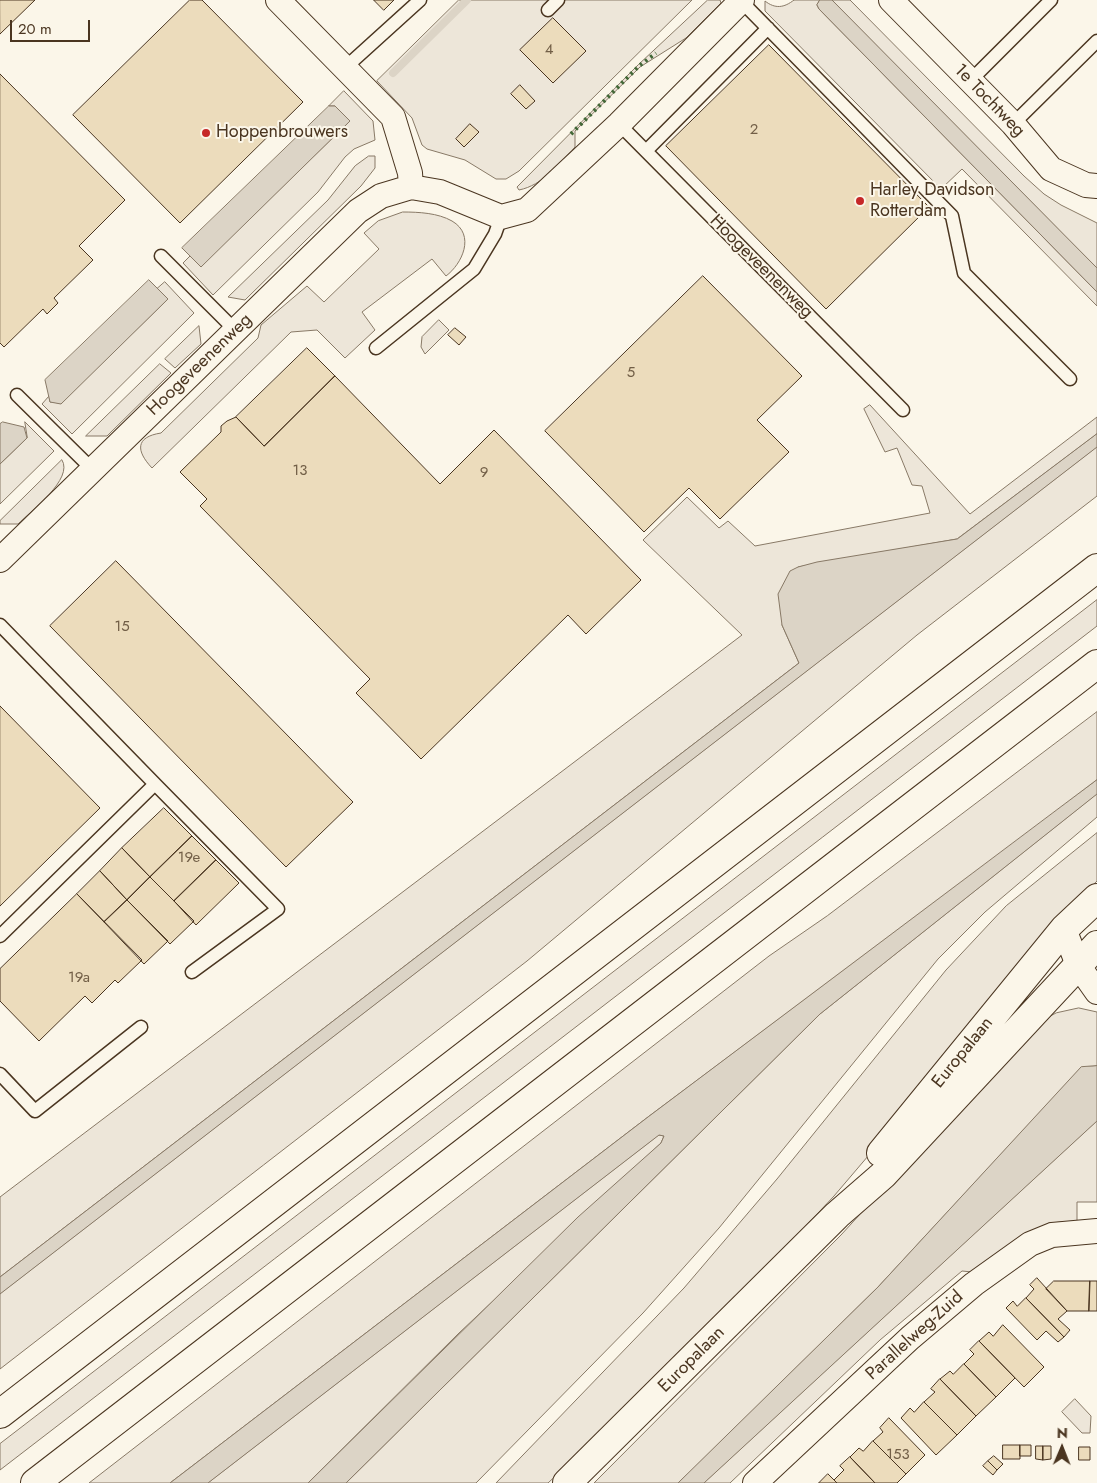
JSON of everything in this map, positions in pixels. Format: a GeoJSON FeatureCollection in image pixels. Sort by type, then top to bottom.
{"type":"FeatureCollection","features":[{"type":"Feature","properties":{"kind":"main road"},"geometry":{"type":"LineString","coordinates":[[0,1414],[1097,568]]}},
{"type":"Feature","properties":{"kind":"main road"},"geometry":{"type":"LineString","coordinates":[[35,1483],[1097,664]]}},
{"type":"Feature","properties":{"kind":"main road","name":"Europalaan"},"geometry":{"type":"LineString","coordinates":[[837,1215],[872,1163],[1064,929],[1097,898]]}},
{"type":"Feature","properties":{"kind":"main road","name":"Europalaan"},"geometry":{"type":"LineString","coordinates":[[567,1483],[837,1215],[883,1175],[1097,945]]}},
{"type":"Feature","properties":{"kind":"street"},"geometry":{"type":"LineString","coordinates":[[278,0],[346,67],[393,117],[408,166],[412,187]]}},
{"type":"Feature","properties":{"kind":"street","name":"1e Tochtweg"},"geometry":{"type":"LineString","coordinates":[[891,0],[1013,124],[1051,169],[1086,185],[1097,186]]}},
{"type":"Feature","properties":{"kind":"street"},"geometry":{"type":"LineString","coordinates":[[501,217],[527,210],[619,124],[738,2]]}},
{"type":"Feature","properties":{"kind":"street","name":"Hoogeveenenweg"},"geometry":{"type":"LineString","coordinates":[[3,553],[92,470],[358,210],[381,196],[412,187],[440,192],[501,217]]}},
{"type":"Feature","properties":{"kind":"street"},"geometry":{"type":"LineString","coordinates":[[1064,929],[1097,937]]}},
{"type":"Feature","properties":{"kind":"street"},"geometry":{"type":"LineString","coordinates":[[1064,929],[1078,965],[1097,992]]}},
{"type":"Feature","properties":{"kind":"street","name":"Parallelweg-Zuid"},"geometry":{"type":"LineString","coordinates":[[755,1483],[910,1338],[974,1284],[1030,1244],[1052,1235],[1097,1231]]}},
{"type":"Feature","properties":{"kind":"lane"},"geometry":{"type":"LineString","coordinates":[[346,67],[420,0]]}},
{"type":"Feature","properties":{"kind":"lane"},"geometry":{"type":"LineString","coordinates":[[548,10],[558,0]]}},
{"type":"Feature","properties":{"kind":"lane"},"geometry":{"type":"LineString","coordinates":[[970,81],[1051,0]]}},
{"type":"Feature","properties":{"kind":"lane"},"geometry":{"type":"LineString","coordinates":[[738,2],[768,28],[952,216],[964,273],[1070,379]]}},
{"type":"Feature","properties":{"kind":"lane"},"geometry":{"type":"LineString","coordinates":[[646,151],[768,28]]}},
{"type":"Feature","properties":{"kind":"lane"},"geometry":{"type":"LineString","coordinates":[[1013,124],[1097,41]]}},
{"type":"Feature","properties":{"kind":"lane","name":"Hoogeveenenweg"},"geometry":{"type":"LineString","coordinates":[[619,124],[903,410]]}},
{"type":"Feature","properties":{"kind":"lane"},"geometry":{"type":"LineString","coordinates":[[376,348],[474,270],[495,234],[501,217]]}},
{"type":"Feature","properties":{"kind":"lane"},"geometry":{"type":"LineString","coordinates":[[161,256],[235,330]]}},
{"type":"Feature","properties":{"kind":"lane"},"geometry":{"type":"LineString","coordinates":[[17,395],[92,470]]}},
{"type":"Feature","properties":{"kind":"lane"},"geometry":{"type":"LineString","coordinates":[[0,625],[278,909],[192,972]]}},
{"type":"Feature","properties":{"kind":"lane"},"geometry":{"type":"LineString","coordinates":[[0,936],[155,784]]}},
{"type":"Feature","properties":{"kind":"lane"},"geometry":{"type":"LineString","coordinates":[[0,1074],[35,1111],[141,1027]]}},
{"type":"Feature","properties":{"kind":"shaded area"},"geometry":{"type":"Polygon","coordinates":[[[459,0],[692,0],[519,171],[506,179],[496,179],[465,160],[427,149],[422,145],[412,118],[377,81],[459,0]]]}},
{"type":"Feature","properties":{"kind":"shaded area"},"geometry":{"type":"Polygon","coordinates":[[[708,0],[720,0],[721,3],[686,38],[640,67],[575,131],[575,147],[550,173],[535,184],[519,190],[517,187],[638,65],[708,0]]]}},
{"type":"Feature","properties":{"kind":"shaded area"},"geometry":{"type":"Polygon","coordinates":[[[794,0],[820,0],[817,5],[819,9],[1097,292],[1097,306],[962,169],[941,189],[765,11],[765,1],[780,7],[794,0]]]}},
{"type":"Feature","properties":{"kind":"shaded area"},"geometry":{"type":"Polygon","coordinates":[[[820,0],[832,0],[1097,268],[1097,292],[819,9],[817,5],[820,0]]]}},
{"type":"Feature","properties":{"kind":"shaded area"},"geometry":{"type":"Polygon","coordinates":[[[832,0],[850,0],[1044,194],[1097,223],[1097,268],[832,0]]]}},
{"type":"Feature","properties":{"kind":"shaded area"},"geometry":{"type":"Polygon","coordinates":[[[344,91],[373,121],[375,140],[354,149],[345,157],[318,192],[213,295],[183,263],[190,256],[201,266],[350,121],[335,106],[329,106],[344,91]]]}},
{"type":"Feature","properties":{"kind":"shaded area"},"geometry":{"type":"Polygon","coordinates":[[[329,106],[335,106],[350,121],[201,267],[182,248],[329,106]]]}},
{"type":"Feature","properties":{"kind":"shaded area"},"geometry":{"type":"Polygon","coordinates":[[[369,156],[375,156],[375,168],[361,186],[245,300],[228,297],[328,200],[355,166],[369,156]]]}},
{"type":"Feature","properties":{"kind":"shaded area"},"geometry":{"type":"Polygon","coordinates":[[[403,212],[441,216],[459,227],[465,241],[464,249],[452,271],[446,276],[432,259],[362,312],[375,330],[345,358],[317,330],[291,332],[152,468],[141,451],[143,441],[152,435],[161,433],[258,338],[261,325],[307,286],[324,302],[379,249],[364,233],[378,221],[403,212]]]}},
{"type":"Feature","properties":{"kind":"shaded area"},"geometry":{"type":"Polygon","coordinates":[[[149,280],[168,299],[61,404],[50,402],[45,380],[149,280]]]}},
{"type":"Feature","properties":{"kind":"shaded area"},"geometry":{"type":"Polygon","coordinates":[[[165,282],[194,313],[72,434],[42,404],[49,396],[50,402],[61,403],[168,299],[157,289],[165,282]]]}},
{"type":"Feature","properties":{"kind":"shaded area"},"geometry":{"type":"Polygon","coordinates":[[[439,320],[449,330],[425,354],[421,347],[422,337],[439,320]]]}},
{"type":"Feature","properties":{"kind":"shaded area"},"geometry":{"type":"Polygon","coordinates":[[[199,326],[201,344],[175,368],[165,359],[199,326]]]}},
{"type":"Feature","properties":{"kind":"shaded area"},"geometry":{"type":"Polygon","coordinates":[[[160,364],[171,373],[107,436],[86,436],[160,364]]]}},
{"type":"Feature","properties":{"kind":"shaded area"},"geometry":{"type":"Polygon","coordinates":[[[870,405],[970,514],[1097,417],[1097,434],[957,539],[798,567],[782,625],[799,663],[0,1277],[0,1197],[742,635],[643,540],[687,497],[719,528],[728,521],[755,546],[930,513],[922,486],[912,485],[897,448],[885,452],[864,409],[870,405]]]}},
{"type":"Feature","properties":{"kind":"shaded area"},"geometry":{"type":"Polygon","coordinates":[[[3,422],[24,427],[27,438],[0,464],[0,424],[3,422]]]}},
{"type":"Feature","properties":{"kind":"shaded area"},"geometry":{"type":"Polygon","coordinates":[[[25,422],[54,451],[0,504],[0,464],[27,438],[25,422]]]}},
{"type":"Feature","properties":{"kind":"shaded area"},"geometry":{"type":"Polygon","coordinates":[[[1097,434],[1097,447],[0,1294],[0,1277],[799,663],[782,625],[778,594],[790,571],[817,562],[957,539],[1097,434]]]}},
{"type":"Feature","properties":{"kind":"shaded area"},"geometry":{"type":"Polygon","coordinates":[[[1097,447],[1097,496],[917,635],[527,961],[0,1369],[0,1294],[1097,447]]]}},
{"type":"Feature","properties":{"kind":"shaded area"},"geometry":{"type":"Polygon","coordinates":[[[62,460],[64,468],[62,476],[57,485],[41,503],[18,524],[0,524],[0,521],[62,460]]]}},
{"type":"Feature","properties":{"kind":"shaded area"},"geometry":{"type":"Polygon","coordinates":[[[1097,600],[1097,626],[0,1470],[0,1444],[1097,600]]]}},
{"type":"Feature","properties":{"kind":"shaded area"},"geometry":{"type":"Polygon","coordinates":[[[1097,712],[1097,780],[1052,815],[648,1117],[170,1483],[89,1483],[769,956],[827,916],[1097,712]]]}},
{"type":"Feature","properties":{"kind":"shaded area"},"geometry":{"type":"Polygon","coordinates":[[[1097,780],[1097,794],[820,1014],[346,1483],[308,1483],[578,1217],[661,1143],[664,1136],[659,1135],[208,1483],[170,1483],[648,1117],[1097,780]]]}},
{"type":"Feature","properties":{"kind":"shaded area"},"geometry":{"type":"Polygon","coordinates":[[[1097,794],[1097,817],[985,912],[938,959],[719,1228],[643,1313],[476,1483],[346,1483],[820,1014],[1097,794]]]}},
{"type":"Feature","properties":{"kind":"shaded area"},"geometry":{"type":"Polygon","coordinates":[[[1097,833],[1097,881],[1048,929],[909,1108],[834,1196],[691,1349],[548,1483],[496,1483],[684,1288],[777,1179],[946,970],[1006,906],[1097,833]]]}},
{"type":"Feature","properties":{"kind":"shaded area"},"geometry":{"type":"Polygon","coordinates":[[[1079,1008],[1097,1012],[1097,1066],[1081,1068],[878,1287],[689,1473],[678,1483],[594,1483],[841,1235],[1033,1025],[1056,1013],[1079,1008]]]}},
{"type":"Feature","properties":{"kind":"shaded area"},"geometry":{"type":"Polygon","coordinates":[[[1097,1066],[1097,1121],[704,1483],[678,1483],[878,1287],[1081,1067],[1097,1066]]]}},
{"type":"Feature","properties":{"kind":"shaded area"},"geometry":{"type":"Polygon","coordinates":[[[1097,1121],[1097,1202],[1077,1202],[1077,1221],[1049,1223],[972,1272],[962,1271],[880,1340],[730,1483],[704,1483],[1097,1121]]]}},
{"type":"Feature","properties":{"kind":"shaded area"},"geometry":{"type":"Polygon","coordinates":[[[659,1135],[664,1136],[661,1143],[459,1333],[308,1483],[208,1483],[659,1135]]]}},
{"type":"Feature","properties":{"kind":"shaded area"},"geometry":{"type":"Polygon","coordinates":[[[1075,1399],[1091,1416],[1090,1433],[1082,1433],[1062,1412],[1075,1399]]]}},
{"type":"Feature","properties":{"kind":"building"},"geometry":{"type":"Polygon","coordinates":[[[0,0],[35,0],[0,34],[0,0]]]}},
{"type":"Feature","properties":{"kind":"building"},"geometry":{"type":"Polygon","coordinates":[[[190,0],[202,0],[303,102],[180,223],[73,115],[190,0]]]}},
{"type":"Feature","properties":{"kind":"building"},"geometry":{"type":"Polygon","coordinates":[[[374,0],[394,0],[384,10],[374,0]]]}},
{"type":"Feature","properties":{"kind":"building"},"geometry":{"type":"Polygon","coordinates":[[[553,18],[586,51],[553,83],[520,50],[553,18]]]}},
{"type":"Feature","properties":{"kind":"building"},"geometry":{"type":"Polygon","coordinates":[[[769,45],[929,207],[826,309],[666,146],[769,45]]]}},
{"type":"Feature","properties":{"kind":"building"},"geometry":{"type":"Polygon","coordinates":[[[0,74],[125,200],[79,246],[93,260],[54,298],[58,303],[47,314],[43,309],[4,347],[0,343],[0,74]]]}},
{"type":"Feature","properties":{"kind":"building"},"geometry":{"type":"Polygon","coordinates":[[[520,85],[535,101],[526,109],[511,94],[520,85]]]}},
{"type":"Feature","properties":{"kind":"building"},"geometry":{"type":"Polygon","coordinates":[[[470,124],[479,132],[464,147],[456,139],[470,124]]]}},
{"type":"Feature","properties":{"kind":"building"},"geometry":{"type":"Polygon","coordinates":[[[703,276],[802,376],[757,420],[789,452],[720,519],[689,488],[644,532],[545,431],[703,276]]]}},
{"type":"Feature","properties":{"kind":"building"},"geometry":{"type":"Polygon","coordinates":[[[455,328],[466,337],[459,345],[448,335],[455,328]]]}},
{"type":"Feature","properties":{"kind":"building"},"geometry":{"type":"Polygon","coordinates":[[[307,348],[335,376],[264,446],[236,417],[307,348]]]}},
{"type":"Feature","properties":{"kind":"building"},"geometry":{"type":"Polygon","coordinates":[[[335,376],[440,484],[494,430],[641,580],[586,634],[568,615],[421,759],[356,693],[370,679],[200,506],[207,499],[180,472],[221,432],[221,426],[236,417],[264,446],[335,376]]]}},
{"type":"Feature","properties":{"kind":"building"},"geometry":{"type":"Polygon","coordinates":[[[116,561],[353,802],[286,867],[50,626],[116,561]]]}},
{"type":"Feature","properties":{"kind":"building"},"geometry":{"type":"Polygon","coordinates":[[[0,706],[100,808],[0,906],[0,706]]]}},
{"type":"Feature","properties":{"kind":"building"},"geometry":{"type":"Polygon","coordinates":[[[164,808],[192,836],[150,877],[122,848],[164,808]]]}},
{"type":"Feature","properties":{"kind":"building"},"geometry":{"type":"Polygon","coordinates":[[[192,836],[216,860],[174,901],[150,877],[192,836]]]}},
{"type":"Feature","properties":{"kind":"building"},"geometry":{"type":"Polygon","coordinates":[[[122,848],[150,877],[127,900],[100,871],[122,848]]]}},
{"type":"Feature","properties":{"kind":"building"},"geometry":{"type":"Polygon","coordinates":[[[216,860],[239,883],[196,925],[174,901],[216,860]]]}},
{"type":"Feature","properties":{"kind":"building"},"geometry":{"type":"Polygon","coordinates":[[[100,871],[127,900],[104,922],[77,894],[100,871]]]}},
{"type":"Feature","properties":{"kind":"building"},"geometry":{"type":"Polygon","coordinates":[[[150,877],[194,921],[170,944],[127,900],[150,877]]]}},
{"type":"Feature","properties":{"kind":"building"},"geometry":{"type":"Polygon","coordinates":[[[77,894],[142,960],[118,983],[115,980],[92,1003],[85,996],[39,1041],[0,1001],[0,969],[77,894]]]}},
{"type":"Feature","properties":{"kind":"building"},"geometry":{"type":"Polygon","coordinates":[[[127,900],[168,941],[144,964],[104,922],[127,900]]]}},
{"type":"Feature","properties":{"kind":"building"},"geometry":{"type":"Polygon","coordinates":[[[1037,1278],[1067,1311],[1058,1319],[1070,1330],[1064,1337],[1026,1298],[1034,1289],[1030,1285],[1037,1278]]]}},
{"type":"Feature","properties":{"kind":"building"},"geometry":{"type":"Polygon","coordinates":[[[1054,1281],[1090,1281],[1089,1311],[1067,1311],[1046,1289],[1054,1281]]]}},
{"type":"Feature","properties":{"kind":"building"},"geometry":{"type":"Polygon","coordinates":[[[1090,1281],[1097,1281],[1097,1311],[1089,1311],[1090,1281]]]}},
{"type":"Feature","properties":{"kind":"building"},"geometry":{"type":"Polygon","coordinates":[[[1026,1298],[1064,1337],[1058,1342],[1046,1331],[1037,1340],[1006,1308],[1013,1301],[1017,1306],[1026,1298]]]}},
{"type":"Feature","properties":{"kind":"building"},"geometry":{"type":"Polygon","coordinates":[[[1003,1325],[1044,1367],[1024,1387],[979,1341],[989,1332],[993,1336],[1003,1325]]]}},
{"type":"Feature","properties":{"kind":"building"},"geometry":{"type":"Polygon","coordinates":[[[979,1341],[1015,1378],[996,1397],[964,1364],[974,1354],[970,1350],[979,1341]]]}},
{"type":"Feature","properties":{"kind":"building"},"geometry":{"type":"Polygon","coordinates":[[[964,1364],[996,1397],[976,1416],[940,1379],[950,1371],[953,1374],[964,1364]]]}},
{"type":"Feature","properties":{"kind":"building"},"geometry":{"type":"Polygon","coordinates":[[[940,1379],[976,1416],[957,1435],[924,1402],[935,1392],[931,1389],[940,1379]]]}},
{"type":"Feature","properties":{"kind":"building"},"geometry":{"type":"Polygon","coordinates":[[[924,1402],[957,1435],[936,1455],[901,1418],[910,1408],[914,1412],[924,1402]]]}},
{"type":"Feature","properties":{"kind":"building"},"geometry":{"type":"Polygon","coordinates":[[[889,1418],[925,1455],[906,1474],[873,1441],[883,1432],[880,1428],[889,1418]]]}},
{"type":"Feature","properties":{"kind":"building"},"geometry":{"type":"Polygon","coordinates":[[[873,1441],[906,1474],[897,1483],[875,1483],[850,1457],[859,1448],[863,1451],[873,1441]]]}},
{"type":"Feature","properties":{"kind":"building"},"geometry":{"type":"Polygon","coordinates":[[[1003,1445],[1020,1445],[1020,1459],[1003,1459],[1003,1445]]]}},
{"type":"Feature","properties":{"kind":"building"},"geometry":{"type":"Polygon","coordinates":[[[1020,1445],[1031,1445],[1031,1456],[1020,1456],[1020,1445]]]}},
{"type":"Feature","properties":{"kind":"building"},"geometry":{"type":"Polygon","coordinates":[[[1036,1446],[1043,1446],[1043,1460],[1036,1459],[1036,1446]]]}},
{"type":"Feature","properties":{"kind":"building"},"geometry":{"type":"Polygon","coordinates":[[[1043,1446],[1051,1446],[1051,1459],[1043,1460],[1043,1446]]]}},
{"type":"Feature","properties":{"kind":"building"},"geometry":{"type":"Polygon","coordinates":[[[1079,1447],[1090,1447],[1090,1460],[1079,1460],[1079,1447]]]}},
{"type":"Feature","properties":{"kind":"building"},"geometry":{"type":"Polygon","coordinates":[[[994,1456],[1003,1464],[997,1470],[988,1461],[994,1456]]]}},
{"type":"Feature","properties":{"kind":"building"},"geometry":{"type":"Polygon","coordinates":[[[850,1457],[875,1483],[837,1483],[834,1480],[844,1470],[840,1466],[850,1457]]]}},
{"type":"Feature","properties":{"kind":"building"},"geometry":{"type":"Polygon","coordinates":[[[988,1461],[997,1470],[993,1475],[983,1466],[988,1461]]]}},
{"type":"Feature","properties":{"kind":"building"},"geometry":{"type":"Polygon","coordinates":[[[828,1474],[837,1483],[819,1483],[828,1474]]]}},
{"type":"Feature","properties":{"kind":"waterway"},"geometry":{"type":"LineString","coordinates":[[393,73],[467,0]]}},
{"type":"Feature","properties":{"kind":"hedge"},"geometry":{"type":"LineString","coordinates":[[571,134],[639,66],[656,53]]}},
{"type":"Feature","properties":{"kind":"place","name":"Hoppenbrouwers"},"geometry":{"type":"Point","coordinates":[206,133]}},
{"type":"Feature","properties":{"kind":"place","name":"Harley Davidson Rotterdam"},"geometry":{"type":"Point","coordinates":[860,201]}}]}
